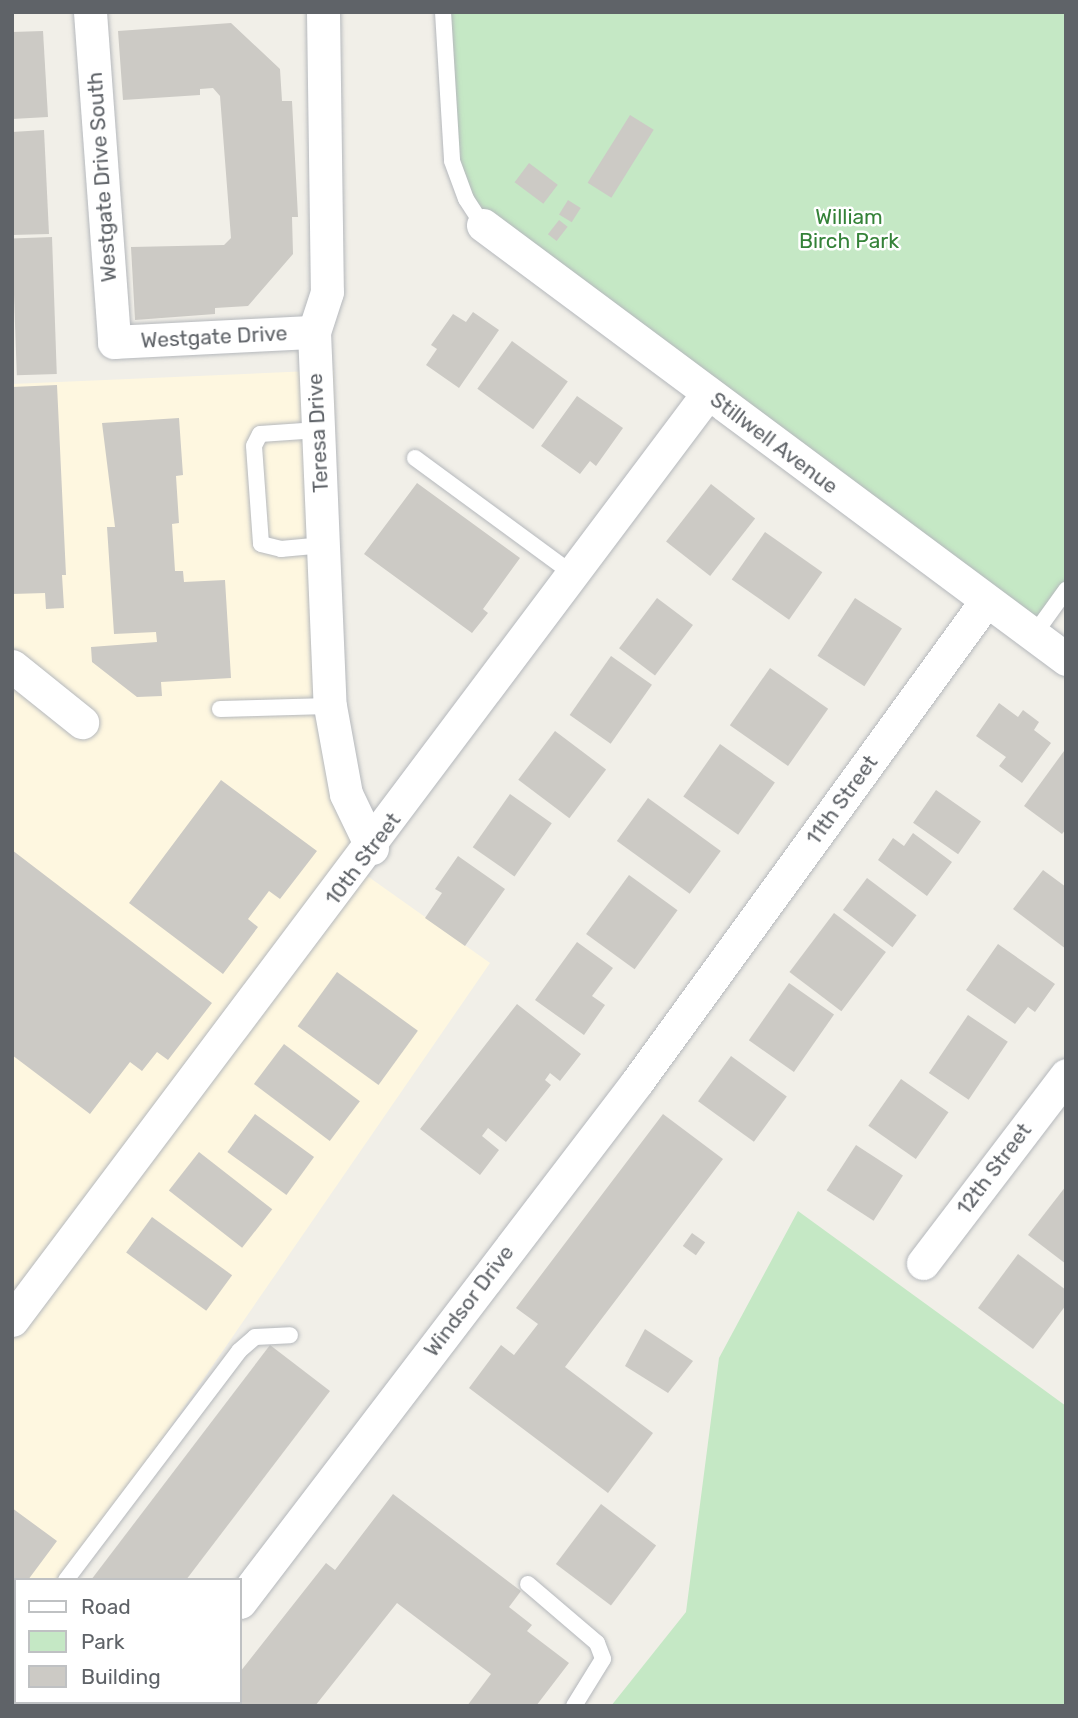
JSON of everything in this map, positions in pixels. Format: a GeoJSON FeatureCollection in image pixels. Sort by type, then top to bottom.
{"type":"FeatureCollection","features":[{"type":"Feature","properties":{"kind":"street","name":"Westgate Drive South"},"geometry":{"type":"LineString","coordinates":[[90,12],[114,342]]}},
{"type":"Feature","properties":{"kind":"street","name":"Teresa Drive"},"geometry":{"type":"LineString","coordinates":[[323,12],[327,292],[314,332],[330,706],[346,794],[372,848]]}},
{"type":"Feature","properties":{"kind":"street","name":"Stillwell Avenue"},"geometry":{"type":"LineString","coordinates":[[483,225],[1066,659]]}},
{"type":"Feature","properties":{"kind":"street","name":"Westgate Drive"},"geometry":{"type":"LineString","coordinates":[[114,342],[314,332]]}},
{"type":"Feature","properties":{"kind":"street","name":"10th Street"},"geometry":{"type":"LineString","coordinates":[[12,1320],[372,848],[708,393]]}},
{"type":"Feature","properties":{"kind":"street","name":"11th Street"},"geometry":{"type":"LineString","coordinates":[[697,999],[986,601]]}},
{"type":"Feature","properties":{"kind":"street"},"geometry":{"type":"LineString","coordinates":[[12,666],[82,722]]}},
{"type":"Feature","properties":{"kind":"street","name":"Windsor Drive"},"geometry":{"type":"LineString","coordinates":[[242,1599],[697,999]]}},
{"type":"Feature","properties":{"kind":"street","name":"12th Street"},"geometry":{"type":"LineString","coordinates":[[923,1263],[1066,1075]]}},
{"type":"Feature","properties":{"kind":"lane"},"geometry":{"type":"LineString","coordinates":[[443,12],[452,161],[466,199],[483,225]]}},
{"type":"Feature","properties":{"kind":"lane"},"geometry":{"type":"LineString","coordinates":[[318,430],[260,434],[254,446],[261,544],[281,549],[324,545]]}},
{"type":"Feature","properties":{"kind":"lane"},"geometry":{"type":"LineString","coordinates":[[415,458],[574,575]]}},
{"type":"Feature","properties":{"kind":"lane"},"geometry":{"type":"LineString","coordinates":[[1033,636],[1066,590]]}},
{"type":"Feature","properties":{"kind":"lane"},"geometry":{"type":"LineString","coordinates":[[220,709],[330,706]]}},
{"type":"Feature","properties":{"kind":"lane"},"geometry":{"type":"LineString","coordinates":[[68,1578],[239,1351],[255,1337],[290,1335]]}},
{"type":"Feature","properties":{"kind":"lane"},"geometry":{"type":"LineString","coordinates":[[528,1584],[597,1643],[603,1659],[574,1706]]}},
{"type":"Feature","properties":{"kind":"shaded area"},"geometry":{"type":"Polygon","coordinates":[[[334,370],[341,705],[356,868],[490,963],[66,1578],[14,1578],[12,1650],[12,384],[334,370]]]}},
{"type":"Feature","properties":{"kind":"green space","name":"William Birch Park"},"geometry":{"type":"Polygon","coordinates":[[[443,12],[1066,12],[1066,589],[1033,636],[483,225],[452,161],[443,12]]]}},
{"type":"Feature","properties":{"kind":"green space"},"geometry":{"type":"Polygon","coordinates":[[[798,1211],[1066,1406],[1066,1706],[611,1706],[686,1612],[719,1358],[798,1211]]]}},
{"type":"Feature","properties":{"kind":"building"},"geometry":{"type":"Polygon","coordinates":[[[231,23],[280,69],[282,101],[292,101],[298,217],[292,217],[293,254],[248,306],[215,308],[215,314],[135,320],[131,247],[224,245],[231,238],[220,96],[213,88],[200,89],[200,95],[123,100],[118,31],[231,23]]]}},
{"type":"Feature","properties":{"kind":"building"},"geometry":{"type":"Polygon","coordinates":[[[43,31],[48,117],[12,119],[12,32],[43,31]]]}},
{"type":"Feature","properties":{"kind":"building"},"geometry":{"type":"Polygon","coordinates":[[[630,115],[654,130],[611,198],[588,183],[630,115]]]}},
{"type":"Feature","properties":{"kind":"building"},"geometry":{"type":"Polygon","coordinates":[[[44,130],[49,234],[12,235],[12,132],[44,130]]]}},
{"type":"Feature","properties":{"kind":"building"},"geometry":{"type":"Polygon","coordinates":[[[529,163],[558,185],[543,204],[515,182],[529,163]]]}},
{"type":"Feature","properties":{"kind":"building"},"geometry":{"type":"Polygon","coordinates":[[[568,200],[581,208],[572,222],[559,214],[568,200]]]}},
{"type":"Feature","properties":{"kind":"building"},"geometry":{"type":"Polygon","coordinates":[[[559,220],[568,227],[557,241],[548,234],[559,220]]]}},
{"type":"Feature","properties":{"kind":"building"},"geometry":{"type":"Polygon","coordinates":[[[52,237],[57,374],[17,375],[12,238],[52,237]]]}},
{"type":"Feature","properties":{"kind":"building"},"geometry":{"type":"Polygon","coordinates":[[[473,312],[499,330],[459,388],[426,365],[437,349],[431,345],[453,314],[466,322],[473,312]]]}},
{"type":"Feature","properties":{"kind":"building"},"geometry":{"type":"Polygon","coordinates":[[[512,341],[568,382],[533,429],[477,389],[512,341]]]}},
{"type":"Feature","properties":{"kind":"building"},"geometry":{"type":"Polygon","coordinates":[[[57,385],[66,575],[62,575],[64,608],[46,609],[45,593],[12,594],[12,387],[57,385]]]}},
{"type":"Feature","properties":{"kind":"building"},"geometry":{"type":"Polygon","coordinates":[[[577,396],[623,428],[596,466],[590,461],[580,474],[541,446],[577,396]]]}},
{"type":"Feature","properties":{"kind":"building"},"geometry":{"type":"Polygon","coordinates":[[[179,418],[183,475],[176,476],[179,523],[172,524],[175,571],[183,571],[184,582],[225,580],[231,678],[161,682],[162,696],[137,697],[92,662],[91,647],[157,642],[156,632],[114,634],[107,527],[115,527],[102,423],[179,418]]]}},
{"type":"Feature","properties":{"kind":"building"},"geometry":{"type":"Polygon","coordinates":[[[417,483],[520,558],[483,609],[488,613],[472,633],[364,554],[417,483]]]}},
{"type":"Feature","properties":{"kind":"building"},"geometry":{"type":"Polygon","coordinates":[[[711,484],[755,518],[710,576],[666,542],[711,484]]]}},
{"type":"Feature","properties":{"kind":"building"},"geometry":{"type":"Polygon","coordinates":[[[765,532],[822,572],[789,620],[732,580],[765,532]]]}},
{"type":"Feature","properties":{"kind":"building"},"geometry":{"type":"Polygon","coordinates":[[[657,598],[693,625],[655,675],[619,648],[657,598]]]}},
{"type":"Feature","properties":{"kind":"building"},"geometry":{"type":"Polygon","coordinates":[[[855,598],[902,628],[864,686],[817,656],[855,598]]]}},
{"type":"Feature","properties":{"kind":"building"},"geometry":{"type":"Polygon","coordinates":[[[611,656],[652,685],[611,744],[570,715],[611,656]]]}},
{"type":"Feature","properties":{"kind":"building"},"geometry":{"type":"Polygon","coordinates":[[[770,668],[828,709],[788,766],[730,725],[770,668]]]}},
{"type":"Feature","properties":{"kind":"building"},"geometry":{"type":"Polygon","coordinates":[[[999,703],[1018,717],[1023,710],[1039,722],[1034,730],[1051,743],[1022,783],[999,766],[1006,757],[976,736],[999,703]]]}},
{"type":"Feature","properties":{"kind":"building"},"geometry":{"type":"Polygon","coordinates":[[[555,731],[606,770],[569,818],[518,780],[555,731]]]}},
{"type":"Feature","properties":{"kind":"building"},"geometry":{"type":"Polygon","coordinates":[[[720,744],[775,782],[738,835],[683,796],[720,744]]]}},
{"type":"Feature","properties":{"kind":"building"},"geometry":{"type":"Polygon","coordinates":[[[1064,751],[1066,829],[1062,834],[1024,806],[1064,751]]]}},
{"type":"Feature","properties":{"kind":"building"},"geometry":{"type":"Polygon","coordinates":[[[221,780],[317,851],[280,899],[269,891],[248,919],[258,927],[223,974],[129,903],[221,780]]]}},
{"type":"Feature","properties":{"kind":"building"},"geometry":{"type":"Polygon","coordinates":[[[936,790],[981,822],[958,854],[913,823],[936,790]]]}},
{"type":"Feature","properties":{"kind":"building"},"geometry":{"type":"Polygon","coordinates":[[[510,794],[552,823],[514,876],[473,847],[510,794]]]}},
{"type":"Feature","properties":{"kind":"building"},"geometry":{"type":"Polygon","coordinates":[[[648,798],[721,851],[690,894],[617,841],[648,798]]]}},
{"type":"Feature","properties":{"kind":"building"},"geometry":{"type":"Polygon","coordinates":[[[913,833],[952,862],[927,896],[878,860],[893,838],[904,846],[913,833]]]}},
{"type":"Feature","properties":{"kind":"building"},"geometry":{"type":"Polygon","coordinates":[[[12,850],[212,1003],[168,1060],[157,1052],[142,1071],[130,1062],[90,1114],[12,1055],[12,850]]]}},
{"type":"Feature","properties":{"kind":"building"},"geometry":{"type":"Polygon","coordinates":[[[458,856],[505,889],[465,946],[425,918],[442,893],[435,889],[458,856]]]}},
{"type":"Feature","properties":{"kind":"building"},"geometry":{"type":"Polygon","coordinates":[[[1043,870],[1066,887],[1066,949],[1013,909],[1043,870]]]}},
{"type":"Feature","properties":{"kind":"building"},"geometry":{"type":"Polygon","coordinates":[[[629,875],[678,910],[635,969],[586,934],[629,875]]]}},
{"type":"Feature","properties":{"kind":"building"},"geometry":{"type":"Polygon","coordinates":[[[867,878],[917,915],[892,947],[843,910],[867,878]]]}},
{"type":"Feature","properties":{"kind":"building"},"geometry":{"type":"Polygon","coordinates":[[[834,913],[886,952],[841,1011],[789,972],[834,913]]]}},
{"type":"Feature","properties":{"kind":"building"},"geometry":{"type":"Polygon","coordinates":[[[577,942],[613,968],[592,996],[605,1005],[584,1035],[535,1000],[577,942]]]}},
{"type":"Feature","properties":{"kind":"building"},"geometry":{"type":"Polygon","coordinates":[[[998,944],[1055,984],[1035,1012],[1028,1007],[1015,1024],[966,990],[998,944]]]}},
{"type":"Feature","properties":{"kind":"building"},"geometry":{"type":"Polygon","coordinates":[[[337,972],[418,1031],[379,1085],[298,1026],[337,972]]]}},
{"type":"Feature","properties":{"kind":"building"},"geometry":{"type":"Polygon","coordinates":[[[789,983],[834,1015],[794,1072],[749,1040],[789,983]]]}},
{"type":"Feature","properties":{"kind":"building"},"geometry":{"type":"Polygon","coordinates":[[[517,1004],[581,1054],[560,1081],[550,1073],[545,1080],[551,1085],[506,1142],[488,1128],[482,1136],[499,1150],[480,1175],[420,1129],[517,1004]]]}},
{"type":"Feature","properties":{"kind":"building"},"geometry":{"type":"Polygon","coordinates":[[[968,1015],[1008,1042],[969,1100],[929,1073],[968,1015]]]}},
{"type":"Feature","properties":{"kind":"building"},"geometry":{"type":"Polygon","coordinates":[[[284,1044],[360,1101],[330,1141],[254,1084],[284,1044]]]}},
{"type":"Feature","properties":{"kind":"building"},"geometry":{"type":"Polygon","coordinates":[[[731,1056],[787,1097],[754,1142],[698,1101],[731,1056]]]}},
{"type":"Feature","properties":{"kind":"building"},"geometry":{"type":"Polygon","coordinates":[[[901,1079],[949,1112],[916,1159],[868,1126],[901,1079]]]}},
{"type":"Feature","properties":{"kind":"building"},"geometry":{"type":"Polygon","coordinates":[[[255,1114],[314,1157],[286,1195],[227,1152],[255,1114]]]}},
{"type":"Feature","properties":{"kind":"building"},"geometry":{"type":"Polygon","coordinates":[[[663,1114],[723,1159],[565,1367],[653,1433],[608,1493],[469,1388],[501,1345],[514,1355],[538,1324],[516,1308],[663,1114]]]}},
{"type":"Feature","properties":{"kind":"building"},"geometry":{"type":"Polygon","coordinates":[[[856,1145],[903,1175],[874,1221],[827,1190],[856,1145]]]}},
{"type":"Feature","properties":{"kind":"building"},"geometry":{"type":"Polygon","coordinates":[[[199,1152],[272,1209],[242,1248],[169,1191],[199,1152]]]}},
{"type":"Feature","properties":{"kind":"building"},"geometry":{"type":"Polygon","coordinates":[[[1066,1186],[1066,1264],[1028,1235],[1066,1186]]]}},
{"type":"Feature","properties":{"kind":"building"},"geometry":{"type":"Polygon","coordinates":[[[152,1217],[232,1275],[206,1311],[126,1253],[152,1217]]]}},
{"type":"Feature","properties":{"kind":"building"},"geometry":{"type":"Polygon","coordinates":[[[692,1233],[705,1242],[696,1255],[683,1246],[692,1233]]]}},
{"type":"Feature","properties":{"kind":"building"},"geometry":{"type":"Polygon","coordinates":[[[1018,1254],[1066,1290],[1066,1305],[1033,1349],[978,1308],[1018,1254]]]}},
{"type":"Feature","properties":{"kind":"building"},"geometry":{"type":"Polygon","coordinates":[[[645,1329],[693,1361],[668,1393],[625,1366],[645,1329]]]}},
{"type":"Feature","properties":{"kind":"building"},"geometry":{"type":"Polygon","coordinates":[[[270,1345],[330,1391],[188,1578],[93,1578],[270,1345]]]}},
{"type":"Feature","properties":{"kind":"building"},"geometry":{"type":"Polygon","coordinates":[[[393,1494],[521,1591],[509,1607],[532,1625],[527,1631],[569,1663],[536,1706],[467,1706],[491,1674],[397,1603],[315,1706],[213,1706],[242,1704],[242,1669],[326,1563],[335,1570],[393,1494]]]}},
{"type":"Feature","properties":{"kind":"building"},"geometry":{"type":"Polygon","coordinates":[[[601,1504],[656,1546],[611,1605],[556,1564],[601,1504]]]}},
{"type":"Feature","properties":{"kind":"building"},"geometry":{"type":"Polygon","coordinates":[[[12,1508],[57,1541],[29,1578],[14,1578],[12,1601],[12,1508]]]}}]}
